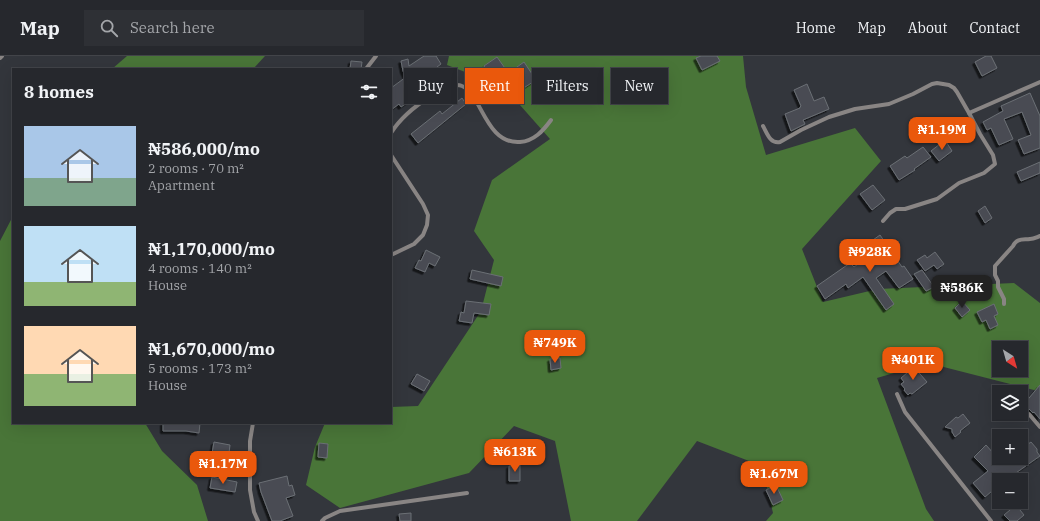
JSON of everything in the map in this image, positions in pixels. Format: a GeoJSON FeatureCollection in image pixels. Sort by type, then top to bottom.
{"type":"FeatureCollection","features":[{"type":"Feature","properties":{"kind":"street"},"geometry":{"type":"LineString","coordinates":[[367,68],[376,56]]}},
{"type":"Feature","properties":{"kind":"street"},"geometry":{"type":"LineString","coordinates":[[969,113],[1040,82]]}},
{"type":"Feature","properties":{"kind":"street"},"geometry":{"type":"LineString","coordinates":[[763,126],[768,136],[772,140],[780,142],[829,117],[855,110],[890,104],[932,84],[937,83],[949,85],[954,88],[993,155],[995,164],[984,173],[959,183],[937,199],[905,209],[896,209],[883,221]]}},
{"type":"Feature","properties":{"kind":"street"},"geometry":{"type":"LineString","coordinates":[[392,132],[404,116],[418,104],[442,89],[458,85],[462,85],[469,91],[493,130],[504,140],[517,142],[529,140],[539,134],[550,120]]}},
{"type":"Feature","properties":{"kind":"street"},"geometry":{"type":"LineString","coordinates":[[392,157],[423,204],[428,216],[427,225],[422,235],[414,244],[392,255]]}},
{"type":"Feature","properties":{"kind":"street"},"geometry":{"type":"LineString","coordinates":[[1004,304],[1004,299],[998,287],[998,281],[994,275],[995,266],[1018,240],[1031,239],[1040,236]]}},
{"type":"Feature","properties":{"kind":"street"},"geometry":{"type":"LineString","coordinates":[[897,394],[905,412],[991,521]]}},
{"type":"Feature","properties":{"kind":"street"},"geometry":{"type":"LineString","coordinates":[[1029,414],[1040,427]]}},
{"type":"Feature","properties":{"kind":"street"},"geometry":{"type":"LineString","coordinates":[[253,424],[250,441],[250,490],[254,512],[258,521]]}},
{"type":"Feature","properties":{"kind":"street"},"geometry":{"type":"LineString","coordinates":[[322,521],[340,511],[467,493]]}},
{"type":"Feature","properties":{"kind":"green space"},"geometry":{"type":"Polygon","coordinates":[[[127,56],[265,56],[254,68],[113,68],[127,56]]]}},
{"type":"Feature","properties":{"kind":"green space"},"geometry":{"type":"Polygon","coordinates":[[[449,56],[743,56],[746,87],[766,155],[855,128],[881,161],[802,249],[823,302],[878,289],[1014,283],[1040,303],[1040,393],[1028,388],[1028,385],[1014,385],[928,363],[877,378],[926,509],[934,521],[766,521],[773,513],[762,466],[697,441],[637,521],[571,521],[555,441],[514,426],[469,473],[340,508],[306,485],[315,447],[325,424],[392,424],[392,407],[418,406],[481,311],[494,260],[474,231],[492,180],[550,139],[519,104],[524,104],[524,68],[465,68],[465,72],[447,65],[449,56]]]}},
{"type":"Feature","properties":{"kind":"green space"},"geometry":{"type":"Polygon","coordinates":[[[12,218],[12,424],[146,424],[162,451],[197,485],[208,521],[0,521],[0,241],[12,218]]]}},
{"type":"Feature","properties":{"kind":"building"},"geometry":{"type":"Polygon","coordinates":[[[424,56],[436,56],[441,64],[438,68],[404,68],[404,73],[401,61],[408,59],[409,66],[424,56]]]}},
{"type":"Feature","properties":{"kind":"building"},"geometry":{"type":"Polygon","coordinates":[[[701,56],[717,56],[720,61],[702,70],[696,58],[701,56]]]}},
{"type":"Feature","properties":{"kind":"building"},"geometry":{"type":"Polygon","coordinates":[[[986,56],[991,56],[997,68],[982,76],[975,62],[986,56]]]}},
{"type":"Feature","properties":{"kind":"building"},"geometry":{"type":"Polygon","coordinates":[[[497,57],[505,68],[485,68],[484,66],[497,57]]]}},
{"type":"Feature","properties":{"kind":"building"},"geometry":{"type":"Polygon","coordinates":[[[351,61],[362,62],[361,68],[350,68],[351,61]]]}},
{"type":"Feature","properties":{"kind":"building"},"geometry":{"type":"Polygon","coordinates":[[[524,62],[532,74],[532,83],[524,88],[524,68],[516,68],[524,62]]]}},
{"type":"Feature","properties":{"kind":"building"},"geometry":{"type":"Polygon","coordinates":[[[404,78],[404,104],[405,104],[401,107],[399,104],[392,109],[392,87],[404,78]]]}},
{"type":"Feature","properties":{"kind":"building"},"geometry":{"type":"Polygon","coordinates":[[[807,84],[814,101],[824,97],[829,109],[803,120],[805,124],[791,131],[785,114],[800,108],[801,106],[794,90],[807,84]]]}},
{"type":"Feature","properties":{"kind":"building"},"geometry":{"type":"Polygon","coordinates":[[[1030,93],[1040,116],[1040,148],[1024,154],[1018,140],[1031,135],[1022,112],[1004,119],[1013,139],[999,145],[991,128],[987,130],[983,122],[1003,111],[1001,106],[1030,93]]]}},
{"type":"Feature","properties":{"kind":"building"},"geometry":{"type":"Polygon","coordinates":[[[462,98],[466,104],[418,143],[411,134],[440,111],[442,114],[454,104],[457,104],[457,102],[462,98]]]}},
{"type":"Feature","properties":{"kind":"building"},"geometry":{"type":"Polygon","coordinates":[[[945,140],[952,151],[939,161],[931,151],[945,140]]]}},
{"type":"Feature","properties":{"kind":"building"},"geometry":{"type":"Polygon","coordinates":[[[923,147],[931,157],[914,169],[915,170],[899,180],[890,166],[905,156],[907,158],[923,147]]]}},
{"type":"Feature","properties":{"kind":"building"},"geometry":{"type":"Polygon","coordinates":[[[1040,162],[1040,173],[1021,181],[1017,172],[1040,162]]]}},
{"type":"Feature","properties":{"kind":"building"},"geometry":{"type":"Polygon","coordinates":[[[873,185],[885,200],[872,210],[860,194],[873,185]]]}},
{"type":"Feature","properties":{"kind":"building"},"geometry":{"type":"Polygon","coordinates":[[[985,206],[992,218],[985,223],[978,211],[985,206]]]}},
{"type":"Feature","properties":{"kind":"building"},"geometry":{"type":"Polygon","coordinates":[[[880,235],[902,267],[904,266],[913,279],[899,288],[886,271],[876,278],[894,304],[886,310],[863,277],[848,288],[846,284],[825,299],[817,286],[850,263],[854,267],[872,254],[866,245],[880,235]]]}},
{"type":"Feature","properties":{"kind":"building"},"geometry":{"type":"Polygon","coordinates":[[[426,250],[440,257],[435,266],[429,263],[425,272],[415,268],[419,260],[421,261],[426,250]]]}},
{"type":"Feature","properties":{"kind":"building"},"geometry":{"type":"Polygon","coordinates":[[[935,252],[944,264],[937,269],[934,265],[925,271],[917,260],[925,255],[927,258],[935,252]]]}},
{"type":"Feature","properties":{"kind":"building"},"geometry":{"type":"Polygon","coordinates":[[[472,270],[503,277],[501,286],[470,279],[472,270]]]}},
{"type":"Feature","properties":{"kind":"building"},"geometry":{"type":"Polygon","coordinates":[[[922,270],[934,287],[926,291],[914,274],[922,270]]]}},
{"type":"Feature","properties":{"kind":"building"},"geometry":{"type":"Polygon","coordinates":[[[466,301],[491,304],[489,315],[474,313],[472,323],[459,321],[461,312],[464,313],[466,301]]]}},
{"type":"Feature","properties":{"kind":"building"},"geometry":{"type":"Polygon","coordinates":[[[962,301],[970,310],[962,317],[955,308],[962,301]]]}},
{"type":"Feature","properties":{"kind":"building"},"geometry":{"type":"Polygon","coordinates":[[[994,304],[998,314],[994,316],[998,325],[990,329],[986,320],[982,322],[977,312],[994,304]]]}},
{"type":"Feature","properties":{"kind":"building"},"geometry":{"type":"Polygon","coordinates":[[[560,358],[561,368],[551,370],[550,359],[560,358]]]}},
{"type":"Feature","properties":{"kind":"building"},"geometry":{"type":"Polygon","coordinates":[[[914,367],[927,382],[912,394],[910,393],[908,395],[901,384],[904,382],[901,378],[914,367]]]}},
{"type":"Feature","properties":{"kind":"building"},"geometry":{"type":"Polygon","coordinates":[[[417,374],[430,381],[424,391],[411,384],[417,374]]]}},
{"type":"Feature","properties":{"kind":"building"},"geometry":{"type":"Polygon","coordinates":[[[1040,385],[1040,419],[1028,408],[1028,399],[1040,385]]]}},
{"type":"Feature","properties":{"kind":"building"},"geometry":{"type":"Polygon","coordinates":[[[963,414],[970,423],[955,437],[952,429],[945,427],[956,417],[958,418],[963,414]]]}},
{"type":"Feature","properties":{"kind":"building"},"geometry":{"type":"Polygon","coordinates":[[[163,424],[200,424],[199,433],[186,431],[163,431],[163,424]]]}},
{"type":"Feature","properties":{"kind":"building"},"geometry":{"type":"Polygon","coordinates":[[[214,442],[230,445],[228,461],[211,459],[214,442]]]}},
{"type":"Feature","properties":{"kind":"building"},"geometry":{"type":"Polygon","coordinates":[[[1031,442],[1037,449],[1040,456],[1028,464],[1028,444],[1031,442]]]}},
{"type":"Feature","properties":{"kind":"building"},"geometry":{"type":"Polygon","coordinates":[[[319,443],[328,444],[327,458],[318,457],[319,443]]]}},
{"type":"Feature","properties":{"kind":"building"},"geometry":{"type":"Polygon","coordinates":[[[986,445],[992,452],[992,465],[1027,465],[1016,473],[992,473],[992,491],[985,497],[973,483],[988,471],[974,457],[986,445]]]}},
{"type":"Feature","properties":{"kind":"building"},"geometry":{"type":"Polygon","coordinates":[[[520,465],[520,481],[509,481],[509,466],[520,465]]]}},
{"type":"Feature","properties":{"kind":"building"},"geometry":{"type":"Polygon","coordinates":[[[287,476],[289,486],[292,485],[295,495],[286,498],[293,516],[280,521],[272,521],[259,483],[287,476]]]}},
{"type":"Feature","properties":{"kind":"building"},"geometry":{"type":"Polygon","coordinates":[[[212,477],[237,482],[235,492],[210,488],[212,477]]]}},
{"type":"Feature","properties":{"kind":"building"},"geometry":{"type":"Polygon","coordinates":[[[776,485],[783,500],[773,505],[766,490],[776,485]]]}},
{"type":"Feature","properties":{"kind":"building"},"geometry":{"type":"Polygon","coordinates":[[[1011,509],[1019,509],[1024,515],[1017,521],[1010,521],[1004,515],[1011,509]]]}},
{"type":"Feature","properties":{"kind":"building"},"geometry":{"type":"Polygon","coordinates":[[[411,513],[411,521],[400,521],[399,514],[411,513]]]}}]}
